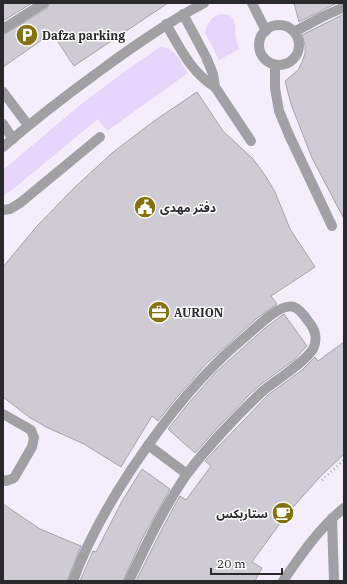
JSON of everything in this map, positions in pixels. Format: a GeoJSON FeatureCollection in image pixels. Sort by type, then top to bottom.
{"type":"FeatureCollection","features":[{"type":"Feature","properties":{"kind":"street"},"geometry":{"type":"LineString","coordinates":[[3,29],[44,3]]}},
{"type":"Feature","properties":{"kind":"street"},"geometry":{"type":"LineString","coordinates":[[3,147],[28,125],[120,56],[166,24],[204,3]]}},
{"type":"Feature","properties":{"kind":"street"},"geometry":{"type":"LineString","coordinates":[[252,3],[266,31]]}},
{"type":"Feature","properties":{"kind":"street"},"geometry":{"type":"LineString","coordinates":[[294,32],[322,16],[344,7]]}},
{"type":"Feature","properties":{"kind":"street"},"geometry":{"type":"LineString","coordinates":[[183,14],[206,57],[215,87],[251,141]]}},
{"type":"Feature","properties":{"kind":"street"},"geometry":{"type":"LineString","coordinates":[[166,24],[192,67],[204,80],[215,87]]}},
{"type":"Feature","properties":{"kind":"street"},"geometry":{"type":"LineString","coordinates":[[280,26],[288,28],[294,32],[299,41],[298,51],[293,59],[285,65],[275,65],[268,62],[263,57],[260,50],[260,43],[262,36],[266,31],[273,27],[280,26]]}},
{"type":"Feature","properties":{"kind":"street"},"geometry":{"type":"LineString","coordinates":[[275,65],[275,88],[279,111],[332,226]]}},
{"type":"Feature","properties":{"kind":"street"},"geometry":{"type":"LineString","coordinates":[[3,92],[28,125]]}},
{"type":"Feature","properties":{"kind":"street"},"geometry":{"type":"LineString","coordinates":[[3,124],[13,139]]}},
{"type":"Feature","properties":{"kind":"street"},"geometry":{"type":"LineString","coordinates":[[3,210],[10,209],[20,203],[100,137]]}},
{"type":"Feature","properties":{"kind":"street"},"geometry":{"type":"LineString","coordinates":[[73,581],[78,567],[108,505],[148,445],[188,393],[235,345],[276,311],[286,306],[295,307],[314,329],[316,339],[313,349],[306,357],[264,390],[226,428],[187,474],[156,526],[129,581]]}},
{"type":"Feature","properties":{"kind":"street"},"geometry":{"type":"LineString","coordinates":[[3,414],[31,430],[34,438],[32,447],[14,478],[6,481],[3,480]]}},
{"type":"Feature","properties":{"kind":"street"},"geometry":{"type":"LineString","coordinates":[[148,445],[187,474]]}},
{"type":"Feature","properties":{"kind":"street"},"geometry":{"type":"LineString","coordinates":[[283,581],[315,537],[332,518],[344,508]]}},
{"type":"Feature","properties":{"kind":"street"},"geometry":{"type":"LineString","coordinates":[[332,518],[334,581]]}},
{"type":"Feature","properties":{"kind":"path"},"geometry":{"type":"LineString","coordinates":[[322,480],[344,460]]}},
{"type":"Feature","properties":{"kind":"shaded area"},"geometry":{"type":"Polygon","coordinates":[[[3,3],[344,3],[344,581],[3,581],[3,3]]]}},
{"type":"Feature","properties":{"kind":"shaded area"},"geometry":{"type":"Polygon","coordinates":[[[221,14],[231,16],[233,19],[239,49],[219,60],[205,33],[210,21],[221,14]]]}},
{"type":"Feature","properties":{"kind":"shaded area"},"geometry":{"type":"Polygon","coordinates":[[[160,47],[165,47],[173,52],[188,73],[107,131],[98,119],[3,196],[3,170],[80,105],[160,47]]]}},
{"type":"Feature","properties":{"kind":"building"},"geometry":{"type":"Polygon","coordinates":[[[3,3],[32,3],[3,21],[3,3]]]}},
{"type":"Feature","properties":{"kind":"building"},"geometry":{"type":"Polygon","coordinates":[[[50,3],[168,3],[74,66],[52,33],[3,67],[3,35],[47,8],[50,3]]]}},
{"type":"Feature","properties":{"kind":"building"},"geometry":{"type":"Polygon","coordinates":[[[294,3],[337,3],[299,22],[294,3]]]}},
{"type":"Feature","properties":{"kind":"building"},"geometry":{"type":"Polygon","coordinates":[[[344,14],[344,219],[312,158],[291,104],[285,81],[298,70],[305,54],[305,45],[302,35],[344,14]]]}},
{"type":"Feature","properties":{"kind":"building"},"geometry":{"type":"Polygon","coordinates":[[[197,92],[223,131],[253,159],[265,175],[275,192],[290,229],[315,267],[271,296],[277,304],[257,318],[207,363],[158,421],[152,416],[121,467],[84,444],[46,427],[29,417],[3,397],[3,267],[37,226],[74,188],[112,153],[154,121],[197,92]]]}},
{"type":"Feature","properties":{"kind":"building"},"geometry":{"type":"Polygon","coordinates":[[[284,314],[307,346],[294,360],[250,394],[195,453],[168,429],[216,372],[265,328],[284,314]]]}},
{"type":"Feature","properties":{"kind":"building"},"geometry":{"type":"Polygon","coordinates":[[[344,342],[344,454],[319,478],[286,515],[252,562],[262,568],[255,581],[136,581],[180,496],[186,500],[211,466],[205,461],[268,395],[302,370],[315,357],[318,361],[344,342]]]}},
{"type":"Feature","properties":{"kind":"building"},"geometry":{"type":"Polygon","coordinates":[[[142,469],[170,489],[143,537],[123,581],[80,581],[93,551],[96,552],[122,501],[142,469]]]}},
{"type":"Feature","properties":{"kind":"building"},"geometry":{"type":"Polygon","coordinates":[[[3,504],[40,529],[81,546],[67,581],[3,581],[3,504]]]}},
{"type":"Feature","properties":{"kind":"place","name":"Dafza parking"},"geometry":{"type":"Point","coordinates":[27,35]}},
{"type":"Feature","properties":{"kind":"place","name":"دفتر مهدى"},"geometry":{"type":"Point","coordinates":[145,207]}},
{"type":"Feature","properties":{"kind":"place","name":"AURION"},"geometry":{"type":"Point","coordinates":[159,312]}},
{"type":"Feature","properties":{"kind":"place","name":"ستاربكس"},"geometry":{"type":"Point","coordinates":[283,513]}}]}
